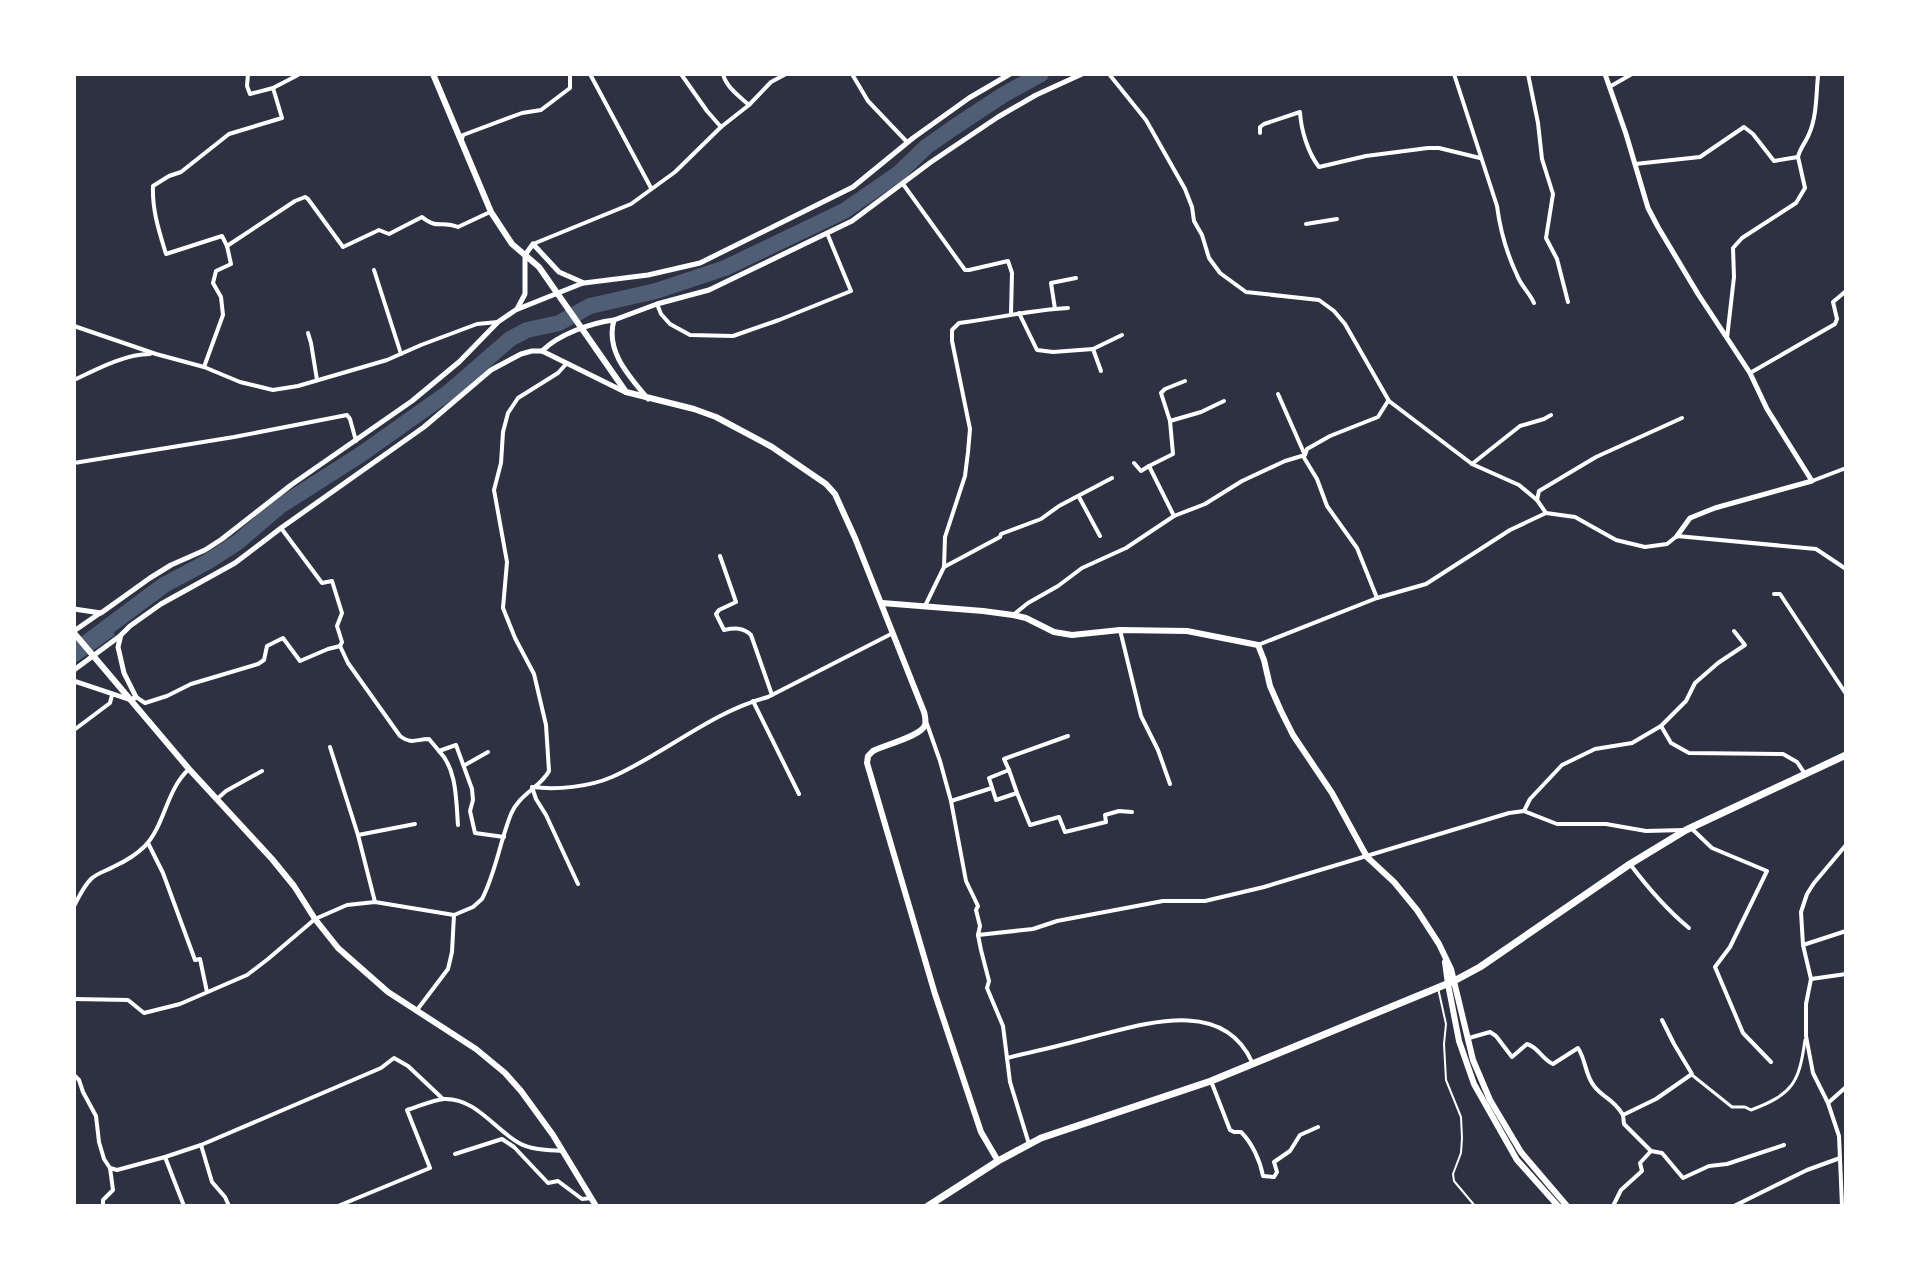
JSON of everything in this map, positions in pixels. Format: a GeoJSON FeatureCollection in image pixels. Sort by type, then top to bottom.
{"type":"FeatureCollection","features":[{"type":"Feature","properties":{"kind":"highway"},"geometry":{"type":"LineString","coordinates":[[928,1206],[998,1161],[1058,1131],[1211,1081],[1451,983],[1688,829],[1846,755]]}},
{"type":"Feature","properties":{"kind":"main road"},"geometry":{"type":"LineString","coordinates":[[433,74],[491,212],[512,244],[539,267],[626,392],[694,409],[729,423],[772,447],[826,484],[835,494],[924,712],[925,726],[915,735],[873,751],[867,763],[944,1021],[981,1132],[998,1161]]}},
{"type":"Feature","properties":{"kind":"main road"},"geometry":{"type":"LineString","coordinates":[[882,603],[1013,615],[1054,632],[1072,635],[1120,630],[1187,631],[1258,645],[1270,686],[1293,735],[1332,793],[1367,857],[1394,882],[1435,936],[1445,958],[1479,1078],[1510,1134],[1534,1169],[1567,1206]]}},
{"type":"Feature","properties":{"kind":"main road"},"geometry":{"type":"LineString","coordinates":[[74,632],[115,682],[134,698],[189,769],[294,886],[338,948],[364,973],[416,1012],[476,1049],[505,1073],[536,1110],[596,1206]]}},
{"type":"Feature","properties":{"kind":"main road"},"geometry":{"type":"LineString","coordinates":[[1451,983],[1459,1041],[1474,1084],[1517,1160],[1558,1206]]}},
{"type":"Feature","properties":{"kind":"street"},"geometry":{"type":"LineString","coordinates":[[248,74],[250,94],[273,88],[298,74]]}},
{"type":"Feature","properties":{"kind":"street"},"geometry":{"type":"LineString","coordinates":[[461,142],[463,135],[522,113],[541,110],[570,88],[570,74]]}},
{"type":"Feature","properties":{"kind":"street"},"geometry":{"type":"LineString","coordinates":[[590,74],[651,189]]}},
{"type":"Feature","properties":{"kind":"street"},"geometry":{"type":"LineString","coordinates":[[681,74],[721,127]]}},
{"type":"Feature","properties":{"kind":"street"},"geometry":{"type":"LineString","coordinates":[[723,74],[730,88],[749,105]]}},
{"type":"Feature","properties":{"kind":"street"},"geometry":{"type":"LineString","coordinates":[[517,309],[525,294],[525,255],[533,244],[631,204],[675,172],[771,82],[786,74]]}},
{"type":"Feature","properties":{"kind":"street"},"geometry":{"type":"LineString","coordinates":[[852,74],[868,101],[907,142]]}},
{"type":"Feature","properties":{"kind":"street"},"geometry":{"type":"LineString","coordinates":[[74,632],[150,578],[222,539],[291,485],[436,381],[498,322],[517,309],[584,283],[659,273],[715,257],[853,187],[907,142],[969,98],[1010,74]]}},
{"type":"Feature","properties":{"kind":"street"},"geometry":{"type":"LineString","coordinates":[[542,351],[593,323],[614,320],[709,290],[852,221],[998,117],[1082,74]]}},
{"type":"Feature","properties":{"kind":"street"},"geometry":{"type":"LineString","coordinates":[[1109,74],[1146,120],[1178,175],[1209,258],[1220,273],[1246,292],[1319,300],[1334,311],[1345,324],[1389,401],[1472,464],[1519,485],[1537,500],[1546,513]]}},
{"type":"Feature","properties":{"kind":"street"},"geometry":{"type":"LineString","coordinates":[[1454,74],[1516,273],[1534,303]]}},
{"type":"Feature","properties":{"kind":"street"},"geometry":{"type":"LineString","coordinates":[[1528,74],[1542,159],[1553,194],[1546,238],[1557,259],[1568,302]]}},
{"type":"Feature","properties":{"kind":"street"},"geometry":{"type":"LineString","coordinates":[[1605,74],[1648,208],[1750,373],[1767,409],[1812,481]]}},
{"type":"Feature","properties":{"kind":"street"},"geometry":{"type":"LineString","coordinates":[[1611,86],[1632,74]]}},
{"type":"Feature","properties":{"kind":"street"},"geometry":{"type":"LineString","coordinates":[[1727,338],[1734,277],[1733,248],[1742,238],[1796,203],[1805,188],[1798,157],[1814,118],[1816,74]]}},
{"type":"Feature","properties":{"kind":"street"},"geometry":{"type":"LineString","coordinates":[[204,367],[223,315],[221,297],[213,283],[216,271],[231,264],[227,246],[222,236],[166,254],[152,203],[153,186],[181,172],[229,134],[282,118],[273,88]]}},
{"type":"Feature","properties":{"kind":"street"},"geometry":{"type":"LineString","coordinates":[[1260,133],[1260,127],[1264,124],[1300,112],[1309,149],[1319,167],[1366,156],[1428,148],[1480,158]]}},
{"type":"Feature","properties":{"kind":"street"},"geometry":{"type":"LineString","coordinates":[[1635,164],[1700,157],[1744,127],[1774,161],[1798,157]]}},
{"type":"Feature","properties":{"kind":"street"},"geometry":{"type":"LineString","coordinates":[[903,184],[965,270],[1008,261],[1012,273],[1011,313]]}},
{"type":"Feature","properties":{"kind":"street"},"geometry":{"type":"LineString","coordinates":[[227,246],[305,197],[343,247],[379,230],[389,234],[422,217],[434,225],[452,224],[458,227],[491,212]]}},
{"type":"Feature","properties":{"kind":"street"},"geometry":{"type":"LineString","coordinates":[[1306,224],[1337,219]]}},
{"type":"Feature","properties":{"kind":"street"},"geometry":{"type":"LineString","coordinates":[[657,304],[670,324],[690,335],[733,336],[851,291],[827,233]]}},
{"type":"Feature","properties":{"kind":"street"},"geometry":{"type":"LineString","coordinates":[[533,244],[559,272],[584,283]]}},
{"type":"Feature","properties":{"kind":"street"},"geometry":{"type":"LineString","coordinates":[[374,270],[401,354]]}},
{"type":"Feature","properties":{"kind":"street"},"geometry":{"type":"LineString","coordinates":[[1055,309],[1051,283],[1076,278]]}},
{"type":"Feature","properties":{"kind":"street"},"geometry":{"type":"LineString","coordinates":[[1750,373],[1835,324],[1837,319],[1833,302],[1846,291]]}},
{"type":"Feature","properties":{"kind":"street"},"geometry":{"type":"LineString","coordinates":[[925,606],[944,567],[945,537],[965,476],[970,429],[952,330],[959,323],[999,318],[1011,313],[1068,308]]}},
{"type":"Feature","properties":{"kind":"street"},"geometry":{"type":"LineString","coordinates":[[1019,312],[1037,350],[1093,349],[1122,335]]}},
{"type":"Feature","properties":{"kind":"street"},"geometry":{"type":"LineString","coordinates":[[614,320],[611,339],[618,360],[649,399]]}},
{"type":"Feature","properties":{"kind":"street"},"geometry":{"type":"LineString","coordinates":[[74,326],[204,367],[240,382],[273,390],[298,386],[387,360],[477,324],[498,322]]}},
{"type":"Feature","properties":{"kind":"street"},"geometry":{"type":"LineString","coordinates":[[308,333],[317,380]]}},
{"type":"Feature","properties":{"kind":"street"},"geometry":{"type":"LineString","coordinates":[[1093,349],[1101,371]]}},
{"type":"Feature","properties":{"kind":"street"},"geometry":{"type":"LineString","coordinates":[[74,670],[161,604],[235,563],[424,427],[491,370],[521,354],[542,351],[626,392]]}},
{"type":"Feature","properties":{"kind":"street"},"geometry":{"type":"LineString","coordinates":[[74,380],[128,358],[156,354]]}},
{"type":"Feature","properties":{"kind":"street"},"geometry":{"type":"LineString","coordinates":[[74,999],[128,1000],[144,1013],[180,1004],[247,975],[315,919],[347,905],[375,902],[454,915],[473,907],[482,899],[511,814],[519,801],[549,771],[546,725],[534,674],[503,608],[507,562],[494,484],[499,476],[508,413],[518,398],[558,373],[567,363]]}},
{"type":"Feature","properties":{"kind":"street"},"geometry":{"type":"LineString","coordinates":[[1134,463],[1141,471],[1173,454],[1170,421],[1161,393],[1185,381]]}},
{"type":"Feature","properties":{"kind":"street"},"geometry":{"type":"LineString","coordinates":[[1278,394],[1327,506],[1357,548],[1377,598]]}},
{"type":"Feature","properties":{"kind":"street"},"geometry":{"type":"LineString","coordinates":[[1170,421],[1224,401]]}},
{"type":"Feature","properties":{"kind":"street"},"geometry":{"type":"LineString","coordinates":[[1013,615],[1082,568],[1126,548],[1174,516],[1205,504],[1242,481],[1304,455],[1307,449],[1330,436],[1378,417],[1389,401]]}},
{"type":"Feature","properties":{"kind":"street"},"geometry":{"type":"LineString","coordinates":[[74,463],[347,415],[356,441]]}},
{"type":"Feature","properties":{"kind":"street"},"geometry":{"type":"LineString","coordinates":[[1472,464],[1520,426],[1551,415]]}},
{"type":"Feature","properties":{"kind":"street"},"geometry":{"type":"LineString","coordinates":[[1537,500],[1539,491],[1596,457],[1682,418]]}},
{"type":"Feature","properties":{"kind":"street"},"geometry":{"type":"LineString","coordinates":[[1149,466],[1174,516]]}},
{"type":"Feature","properties":{"kind":"street"},"geometry":{"type":"LineString","coordinates":[[1258,645],[1377,598],[1426,584],[1510,530],[1546,513],[1575,517],[1616,540],[1645,547],[1667,544],[1690,518],[1846,468]]}},
{"type":"Feature","properties":{"kind":"street"},"geometry":{"type":"LineString","coordinates":[[944,567],[1001,534],[1041,519],[1112,478]]}},
{"type":"Feature","properties":{"kind":"street"},"geometry":{"type":"LineString","coordinates":[[1079,497],[1100,536]]}},
{"type":"Feature","properties":{"kind":"street"},"geometry":{"type":"LineString","coordinates":[[281,528],[322,583],[332,581],[342,613],[337,626],[342,642],[340,646],[348,663],[400,736],[407,741],[429,739],[445,757],[455,785],[458,825]]}},
{"type":"Feature","properties":{"kind":"street"},"geometry":{"type":"LineString","coordinates":[[1677,536],[1816,549],[1846,569]]}},
{"type":"Feature","properties":{"kind":"street"},"geometry":{"type":"LineString","coordinates":[[720,556],[736,602],[716,614],[724,630],[747,630],[751,635],[772,695]]}},
{"type":"Feature","properties":{"kind":"street"},"geometry":{"type":"LineString","coordinates":[[1774,594],[1780,594],[1791,609],[1846,694]]}},
{"type":"Feature","properties":{"kind":"street"},"geometry":{"type":"LineString","coordinates":[[74,609],[101,613]]}},
{"type":"Feature","properties":{"kind":"street"},"geometry":{"type":"LineString","coordinates":[[1120,630],[1141,716],[1170,784]]}},
{"type":"Feature","properties":{"kind":"street"},"geometry":{"type":"LineString","coordinates":[[1524,811],[1530,799],[1562,765],[1595,749],[1632,743],[1661,726],[1686,701],[1695,683],[1745,645],[1734,631]]}},
{"type":"Feature","properties":{"kind":"street"},"geometry":{"type":"LineString","coordinates":[[532,787],[577,786],[610,778],[710,721],[772,695],[893,633]]}},
{"type":"Feature","properties":{"kind":"street"},"geometry":{"type":"LineString","coordinates":[[121,635],[118,647],[120,657],[134,698]]}},
{"type":"Feature","properties":{"kind":"street"},"geometry":{"type":"LineString","coordinates":[[74,681],[145,703],[191,684],[258,664],[264,660],[267,646],[283,638],[300,661],[340,646]]}},
{"type":"Feature","properties":{"kind":"street"},"geometry":{"type":"LineString","coordinates":[[74,730],[110,703],[112,695]]}},
{"type":"Feature","properties":{"kind":"street"},"geometry":{"type":"LineString","coordinates":[[753,701],[799,794]]}},
{"type":"Feature","properties":{"kind":"street"},"geometry":{"type":"LineString","coordinates":[[925,726],[940,761],[966,881],[978,906],[978,935],[989,981],[987,988],[1003,1026],[1007,1071],[1029,1144]]}},
{"type":"Feature","properties":{"kind":"street"},"geometry":{"type":"LineString","coordinates":[[1661,726],[1671,743],[1689,753],[1783,754],[1797,762],[1805,774]]}},
{"type":"Feature","properties":{"kind":"street"},"geometry":{"type":"LineString","coordinates":[[1068,736],[1004,759],[1031,826],[1059,817],[1065,832],[1106,822],[1105,815],[1119,811],[1132,812]]}},
{"type":"Feature","properties":{"kind":"street"},"geometry":{"type":"LineString","coordinates":[[439,751],[456,745],[465,765],[472,789],[470,811],[475,833],[504,837]]}},
{"type":"Feature","properties":{"kind":"street"},"geometry":{"type":"LineString","coordinates":[[330,747],[375,902]]}},
{"type":"Feature","properties":{"kind":"street"},"geometry":{"type":"LineString","coordinates":[[465,765],[488,752]]}},
{"type":"Feature","properties":{"kind":"street"},"geometry":{"type":"LineString","coordinates":[[74,906],[91,879],[126,860],[148,843],[179,778],[189,769]]}},
{"type":"Feature","properties":{"kind":"street"},"geometry":{"type":"LineString","coordinates":[[1009,770],[989,778],[996,800],[1017,793]]}},
{"type":"Feature","properties":{"kind":"street"},"geometry":{"type":"LineString","coordinates":[[216,799],[262,771]]}},
{"type":"Feature","properties":{"kind":"street"},"geometry":{"type":"LineString","coordinates":[[532,787],[578,884]]}},
{"type":"Feature","properties":{"kind":"street"},"geometry":{"type":"LineString","coordinates":[[951,801],[992,788]]}},
{"type":"Feature","properties":{"kind":"street"},"geometry":{"type":"LineString","coordinates":[[978,935],[1033,929],[1057,921],[1163,901],[1205,901],[1264,887],[1509,813],[1524,811],[1557,824],[1606,824],[1646,831],[1688,829],[1712,848],[1767,871],[1730,947],[1715,967],[1743,1033],[1771,1062]]}},
{"type":"Feature","properties":{"kind":"street"},"geometry":{"type":"LineString","coordinates":[[358,835],[415,824]]}},
{"type":"Feature","properties":{"kind":"street"},"geometry":{"type":"LineString","coordinates":[[148,843],[163,873],[195,960],[200,959],[207,992]]}},
{"type":"Feature","properties":{"kind":"street"},"geometry":{"type":"LineString","coordinates":[[1842,1206],[1839,1136],[1828,1103],[1813,1073],[1806,1036],[1806,1004],[1811,979],[1803,945],[1801,912],[1814,883],[1846,845]]}},
{"type":"Feature","properties":{"kind":"street"},"geometry":{"type":"LineString","coordinates":[[1630,864],[1667,910],[1689,928]]}},
{"type":"Feature","properties":{"kind":"street"},"geometry":{"type":"LineString","coordinates":[[416,1012],[448,969],[454,915]]}},
{"type":"Feature","properties":{"kind":"street"},"geometry":{"type":"LineString","coordinates":[[1803,945],[1846,931]]}},
{"type":"Feature","properties":{"kind":"street"},"geometry":{"type":"LineString","coordinates":[[1811,979],[1846,974]]}},
{"type":"Feature","properties":{"kind":"street"},"geometry":{"type":"LineString","coordinates":[[1007,1058],[1149,1023],[1179,1019],[1216,1025],[1240,1041],[1253,1064]]}},
{"type":"Feature","properties":{"kind":"street"},"geometry":{"type":"LineString","coordinates":[[1662,1020],[1692,1074],[1732,1107],[1751,1110],[1783,1095],[1791,1087],[1798,1076],[1806,1036]]}},
{"type":"Feature","properties":{"kind":"street"},"geometry":{"type":"LineString","coordinates":[[1466,1038],[1490,1032],[1510,1056],[1527,1044],[1535,1047],[1553,1064],[1578,1048],[1596,1089],[1617,1105],[1624,1124],[1651,1151],[1662,1153],[1683,1178],[1709,1166],[1727,1164],[1784,1145]]}},
{"type":"Feature","properties":{"kind":"street"},"geometry":{"type":"LineString","coordinates":[[110,1168],[117,1170],[201,1145],[381,1068],[394,1058],[408,1066],[443,1099]]}},
{"type":"Feature","properties":{"kind":"street"},"geometry":{"type":"LineString","coordinates":[[1623,1115],[1656,1099],[1692,1074]]}},
{"type":"Feature","properties":{"kind":"street"},"geometry":{"type":"LineString","coordinates":[[74,1075],[96,1116],[99,1142],[110,1168],[113,1190],[102,1205]]}},
{"type":"Feature","properties":{"kind":"street"},"geometry":{"type":"LineString","coordinates":[[1211,1081],[1230,1130],[1245,1136],[1260,1161],[1263,1176],[1274,1177],[1277,1172],[1274,1162],[1290,1151],[1300,1135],[1318,1127]]}},
{"type":"Feature","properties":{"kind":"street"},"geometry":{"type":"LineString","coordinates":[[1828,1103],[1846,1087]]}},
{"type":"Feature","properties":{"kind":"street"},"geometry":{"type":"LineString","coordinates":[[338,1206],[430,1168],[407,1110],[443,1099],[463,1102],[481,1112],[521,1145],[562,1151]]}},
{"type":"Feature","properties":{"kind":"street"},"geometry":{"type":"LineString","coordinates":[[455,1154],[502,1139],[514,1147],[548,1183],[558,1181],[582,1199],[592,1198]]}},
{"type":"Feature","properties":{"kind":"street"},"geometry":{"type":"LineString","coordinates":[[201,1145],[212,1182],[229,1206]]}},
{"type":"Feature","properties":{"kind":"street"},"geometry":{"type":"LineString","coordinates":[[1613,1206],[1621,1190],[1642,1171],[1640,1163],[1651,1151]]}},
{"type":"Feature","properties":{"kind":"street"},"geometry":{"type":"LineString","coordinates":[[165,1157],[184,1206]]}},
{"type":"Feature","properties":{"kind":"street"},"geometry":{"type":"LineString","coordinates":[[1734,1206],[1807,1170],[1840,1158]]}},
{"type":"Feature","properties":{"kind":"lane"},"geometry":{"type":"LineString","coordinates":[[1438,988],[1446,1024],[1446,1080],[1461,1117],[1461,1153],[1453,1174],[1454,1181],[1475,1206]]}},
{"type":"Feature","properties":{"kind":"water"},"geometry":{"type":"Polygon","coordinates":[[[105,621],[115,635],[74,664],[74,644],[105,621]]]}},
{"type":"Feature","properties":{"kind":"waterway"},"geometry":{"type":"LineString","coordinates":[[74,652],[164,585],[238,542],[280,506],[360,455],[449,392],[510,339],[527,330],[559,323],[590,306],[656,291],[725,268],[844,211],[899,173],[926,147],[953,128],[1041,74]]}}]}
